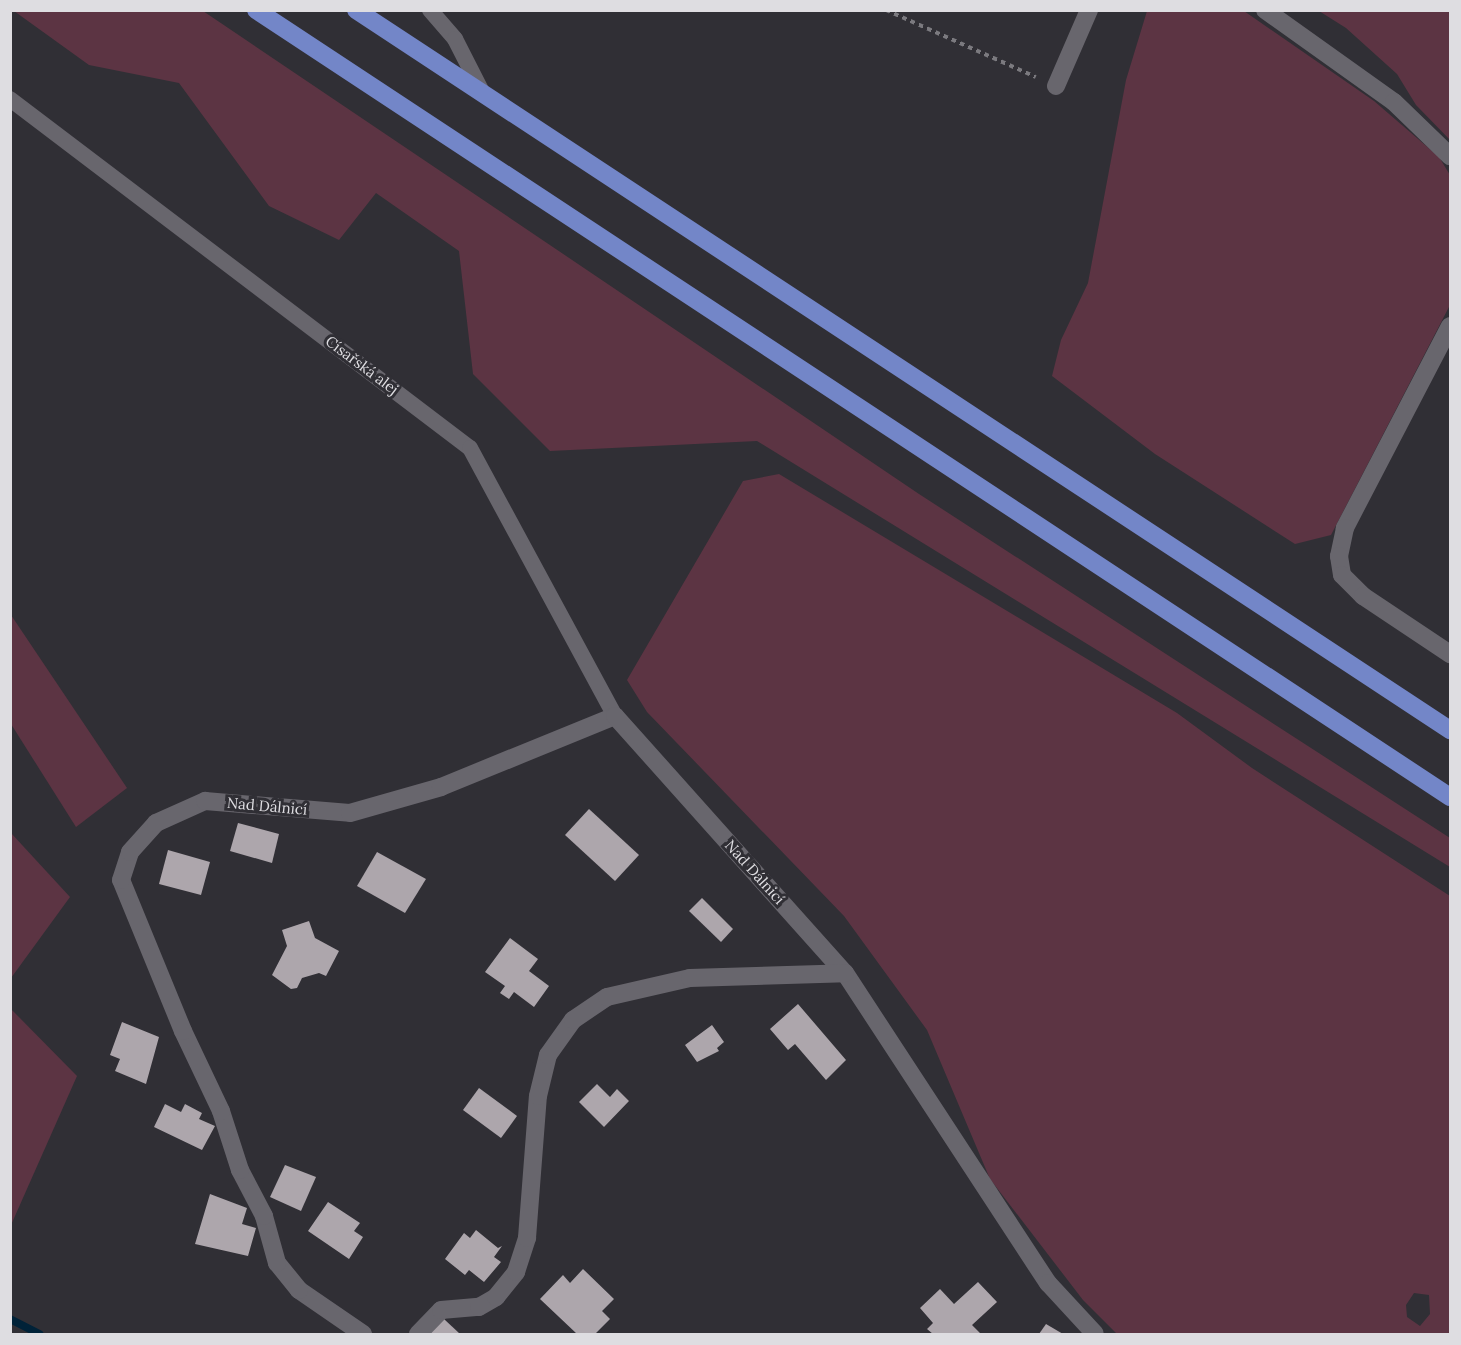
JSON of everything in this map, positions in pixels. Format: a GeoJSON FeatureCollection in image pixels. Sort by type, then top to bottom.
{"type":"FeatureCollection","features":[{"type":"Feature","properties":{"kind":"highway"},"geometry":{"type":"LineString","coordinates":[[256,10],[1450,797]]}},
{"type":"Feature","properties":{"kind":"highway"},"geometry":{"type":"LineString","coordinates":[[356,10],[1450,730]]}},
{"type":"Feature","properties":{"kind":"street"},"geometry":{"type":"LineString","coordinates":[[1056,86],[1089,10]]}},
{"type":"Feature","properties":{"kind":"street"},"geometry":{"type":"LineString","coordinates":[[1265,10],[1394,102],[1450,156]]}},
{"type":"Feature","properties":{"kind":"street"},"geometry":{"type":"LineString","coordinates":[[1450,326],[1345,528],[1340,556],[1342,575],[1363,596],[1450,654]]}},
{"type":"Feature","properties":{"kind":"street","name":"Nad Dálnicí"},"geometry":{"type":"LineString","coordinates":[[363,1335],[299,1290],[277,1263],[264,1215],[240,1170],[221,1111],[183,1031],[121,880],[130,852],[156,823],[205,801],[350,813],[441,787],[615,716],[845,973],[1048,1283],[1095,1335]]}},
{"type":"Feature","properties":{"kind":"street"},"geometry":{"type":"LineString","coordinates":[[418,1335],[441,1310],[478,1307],[496,1297],[516,1272],[527,1238],[538,1096],[548,1055],[573,1020],[607,997],[690,978],[845,973]]}},
{"type":"Feature","properties":{"kind":"lane"},"geometry":{"type":"LineString","coordinates":[[430,10],[455,39],[483,94]]}},
{"type":"Feature","properties":{"kind":"lane","name":"Císařská alej"},"geometry":{"type":"LineString","coordinates":[[10,99],[470,448],[615,716]]}},
{"type":"Feature","properties":{"kind":"path"},"geometry":{"type":"LineString","coordinates":[[886,10],[1056,86]]}},
{"type":"Feature","properties":{"kind":"shaded area"},"geometry":{"type":"Polygon","coordinates":[[[14,11],[203,11],[919,494],[1450,838],[1450,867],[757,441],[550,451],[473,374],[459,251],[376,193],[339,240],[269,206],[179,83],[89,65],[14,11]]]}},
{"type":"Feature","properties":{"kind":"shaded area"},"geometry":{"type":"Polygon","coordinates":[[[1147,11],[1244,11],[1374,101],[1439,157],[1450,175],[1450,305],[1331,535],[1295,544],[1155,454],[1052,376],[1061,340],[1088,283],[1126,80],[1147,11]]]}},
{"type":"Feature","properties":{"kind":"shaded area"},"geometry":{"type":"Polygon","coordinates":[[[1319,11],[1450,11],[1450,140],[1416,105],[1397,74],[1346,28],[1319,11]]]}},
{"type":"Feature","properties":{"kind":"shaded area"},"geometry":{"type":"Polygon","coordinates":[[[779,474],[1177,713],[1252,768],[1450,896],[1450,1334],[1117,1334],[1083,1300],[990,1179],[927,1030],[844,916],[647,712],[627,680],[743,481],[779,474]],[[1414,1293],[1406,1305],[1407,1317],[1420,1326],[1430,1314],[1429,1295],[1414,1293]]]}},
{"type":"Feature","properties":{"kind":"shaded area"},"geometry":{"type":"Polygon","coordinates":[[[11,615],[127,788],[76,827],[11,724],[11,615]]]}},
{"type":"Feature","properties":{"kind":"shaded area"},"geometry":{"type":"Polygon","coordinates":[[[11,833],[70,897],[11,978],[11,833]]]}},
{"type":"Feature","properties":{"kind":"shaded area"},"geometry":{"type":"Polygon","coordinates":[[[11,1009],[77,1076],[11,1225],[11,1009]]]}},
{"type":"Feature","properties":{"kind":"building"},"geometry":{"type":"Polygon","coordinates":[[[589,809],[639,855],[615,881],[565,835],[589,809]]]}},
{"type":"Feature","properties":{"kind":"building"},"geometry":{"type":"Polygon","coordinates":[[[238,823],[279,834],[272,863],[230,851],[238,823]]]}},
{"type":"Feature","properties":{"kind":"building"},"geometry":{"type":"Polygon","coordinates":[[[168,850],[210,862],[201,895],[159,884],[168,850]]]}},
{"type":"Feature","properties":{"kind":"building"},"geometry":{"type":"Polygon","coordinates":[[[377,852],[426,879],[405,913],[357,886],[377,852]]]}},
{"type":"Feature","properties":{"kind":"building"},"geometry":{"type":"Polygon","coordinates":[[[702,898],[733,929],[721,942],[689,911],[702,898]]]}},
{"type":"Feature","properties":{"kind":"building"},"geometry":{"type":"Polygon","coordinates":[[[309,921],[315,938],[339,951],[326,976],[319,973],[302,978],[297,988],[291,989],[272,975],[287,946],[282,930],[309,921]]]}},
{"type":"Feature","properties":{"kind":"building"},"geometry":{"type":"Polygon","coordinates":[[[510,938],[538,959],[529,971],[549,986],[534,1007],[514,992],[509,999],[500,993],[505,986],[485,972],[510,938]]]}},
{"type":"Feature","properties":{"kind":"building"},"geometry":{"type":"Polygon","coordinates":[[[798,1004],[846,1060],[826,1080],[795,1044],[788,1050],[770,1029],[798,1004]]]}},
{"type":"Feature","properties":{"kind":"building"},"geometry":{"type":"Polygon","coordinates":[[[122,1022],[159,1037],[146,1084],[115,1071],[120,1059],[110,1055],[122,1022]]]}},
{"type":"Feature","properties":{"kind":"building"},"geometry":{"type":"Polygon","coordinates":[[[712,1025],[724,1042],[717,1048],[719,1051],[697,1062],[685,1045],[712,1025]]]}},
{"type":"Feature","properties":{"kind":"building"},"geometry":{"type":"Polygon","coordinates":[[[597,1084],[610,1097],[617,1089],[629,1101],[604,1127],[579,1102],[597,1084]]]}},
{"type":"Feature","properties":{"kind":"building"},"geometry":{"type":"Polygon","coordinates":[[[479,1088],[517,1116],[501,1138],[463,1110],[479,1088]]]}},
{"type":"Feature","properties":{"kind":"building"},"geometry":{"type":"Polygon","coordinates":[[[165,1104],[181,1112],[185,1104],[202,1113],[199,1119],[215,1126],[202,1150],[154,1127],[165,1104]]]}},
{"type":"Feature","properties":{"kind":"building"},"geometry":{"type":"Polygon","coordinates":[[[285,1165],[316,1177],[301,1211],[270,1197],[285,1165]]]}},
{"type":"Feature","properties":{"kind":"building"},"geometry":{"type":"Polygon","coordinates":[[[210,1194],[247,1208],[242,1224],[256,1228],[248,1256],[195,1244],[210,1194]]]}},
{"type":"Feature","properties":{"kind":"building"},"geometry":{"type":"Polygon","coordinates":[[[328,1202],[360,1223],[354,1231],[363,1237],[349,1259],[308,1231],[328,1202]]]}},
{"type":"Feature","properties":{"kind":"building"},"geometry":{"type":"Polygon","coordinates":[[[476,1230],[498,1248],[502,1246],[494,1257],[501,1262],[484,1282],[469,1270],[465,1275],[445,1259],[464,1233],[470,1238],[476,1230]]]}},
{"type":"Feature","properties":{"kind":"building"},"geometry":{"type":"Polygon","coordinates":[[[583,1269],[614,1299],[602,1311],[610,1319],[595,1334],[577,1334],[540,1299],[563,1275],[570,1283],[583,1269]]]}},
{"type":"Feature","properties":{"kind":"building"},"geometry":{"type":"Polygon","coordinates":[[[978,1282],[997,1302],[972,1325],[981,1334],[933,1334],[927,1329],[933,1323],[920,1308],[940,1289],[954,1304],[978,1282]]]}},
{"type":"Feature","properties":{"kind":"building"},"geometry":{"type":"Polygon","coordinates":[[[444,1319],[460,1334],[427,1334],[444,1319]]]}},
{"type":"Feature","properties":{"kind":"building"},"geometry":{"type":"Polygon","coordinates":[[[1046,1324],[1063,1334],[1039,1334],[1046,1324]]]}},
{"type":"Feature","properties":{"kind":"waterway"},"geometry":{"type":"LineString","coordinates":[[10,1319],[39,1334]]}}]}
